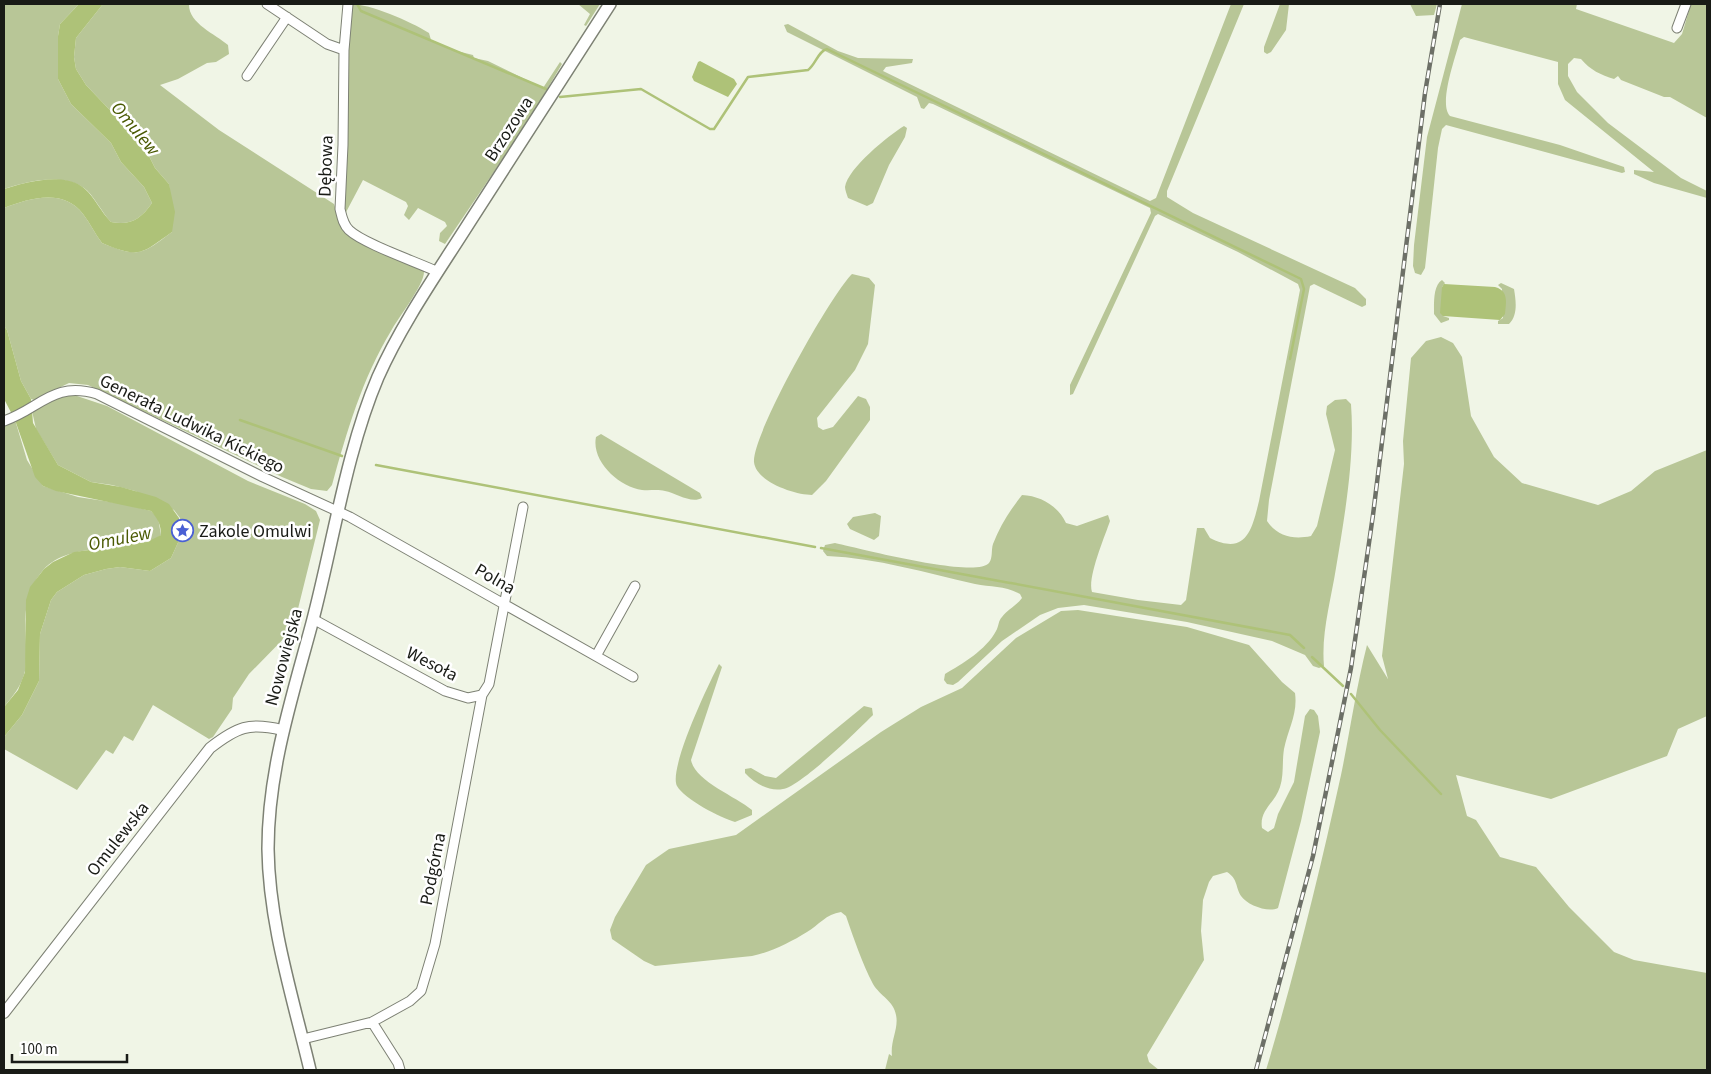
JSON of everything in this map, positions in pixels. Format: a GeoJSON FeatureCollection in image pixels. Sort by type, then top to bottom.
{"type":"FeatureCollection","features":[{"type":"Feature","properties":{"kind":"main road","name":"Brzozowa"},"geometry":{"type":"LineString","coordinates":[[438,272],[610,4]]}},
{"type":"Feature","properties":{"kind":"main road","name":"Nowowiejska"},"geometry":{"type":"LineString","coordinates":[[310,1070],[279,938],[269,869],[269,808],[282,730],[369,402],[379,376],[438,272]]}},
{"type":"Feature","properties":{"kind":"street"},"geometry":{"type":"LineString","coordinates":[[267,4],[327,44],[344,50]]}},
{"type":"Feature","properties":{"kind":"street","name":"Dębowa"},"geometry":{"type":"LineString","coordinates":[[348,4],[344,50],[340,209],[342,219],[350,231],[363,239],[438,272]]}},
{"type":"Feature","properties":{"kind":"street"},"geometry":{"type":"LineString","coordinates":[[1677,28],[1686,4]]}},
{"type":"Feature","properties":{"kind":"street"},"geometry":{"type":"LineString","coordinates":[[248,76],[287,18]]}},
{"type":"Feature","properties":{"kind":"street","name":"Generała Ludwika Kickiego"},"geometry":{"type":"LineString","coordinates":[[7,420],[64,390],[76,389],[97,394],[263,477],[339,512]]}},
{"type":"Feature","properties":{"kind":"street"},"geometry":{"type":"LineString","coordinates":[[482,695],[489,684],[503,603],[523,507]]}},
{"type":"Feature","properties":{"kind":"street","name":"Polna"},"geometry":{"type":"LineString","coordinates":[[339,512],[633,677]]}},
{"type":"Feature","properties":{"kind":"street"},"geometry":{"type":"LineString","coordinates":[[596,656],[635,586]]}},
{"type":"Feature","properties":{"kind":"street","name":"Wesoła"},"geometry":{"type":"LineString","coordinates":[[313,618],[445,691],[468,698],[482,695]]}},
{"type":"Feature","properties":{"kind":"street","name":"Podgórna"},"geometry":{"type":"LineString","coordinates":[[303,1039],[372,1022],[410,1001],[421,991],[435,944],[482,695]]}},
{"type":"Feature","properties":{"kind":"street","name":"Omulewska"},"geometry":{"type":"LineString","coordinates":[[4,1013],[210,748],[232,731],[247,726],[262,725],[282,730]]}},
{"type":"Feature","properties":{"kind":"street"},"geometry":{"type":"LineString","coordinates":[[372,1022],[398,1063],[400,1070]]}},
{"type":"Feature","properties":{"kind":"shaded area"},"geometry":{"type":"Polygon","coordinates":[[[4,4],[79,4],[60,24],[58,36],[58,79],[71,104],[111,143],[121,162],[144,187],[152,203],[139,217],[124,223],[111,222],[87,191],[75,183],[44,180],[23,183],[4,189],[4,4]]]}},
{"type":"Feature","properties":{"kind":"shaded area"},"geometry":{"type":"Polygon","coordinates":[[[79,4],[103,4],[76,38],[74,57],[76,69],[86,85],[144,146],[155,168],[169,184],[175,212],[172,232],[140,252],[125,251],[102,243],[83,214],[66,201],[56,198],[35,199],[4,208],[4,189],[34,181],[57,179],[67,180],[85,189],[111,222],[124,223],[134,220],[144,213],[152,203],[144,187],[121,162],[111,143],[71,104],[58,79],[58,36],[60,24],[79,4]]]}},
{"type":"Feature","properties":{"kind":"shaded area"},"geometry":{"type":"Polygon","coordinates":[[[103,4],[189,4],[190,11],[197,22],[228,45],[229,54],[216,62],[207,63],[178,79],[160,85],[219,130],[334,204],[342,228],[424,271],[416,292],[391,331],[372,368],[350,425],[332,485],[327,491],[311,489],[282,477],[88,385],[69,383],[34,400],[31,399],[21,381],[7,330],[4,326],[4,208],[35,199],[56,198],[66,201],[83,214],[102,243],[124,251],[139,252],[146,250],[172,232],[169,184],[155,168],[144,146],[86,85],[76,69],[74,57],[76,38],[103,4]]]}},
{"type":"Feature","properties":{"kind":"shaded area"},"geometry":{"type":"Polygon","coordinates":[[[351,4],[379,10],[411,23],[429,33],[431,40],[457,51],[473,55],[474,58],[488,61],[543,88],[560,62],[562,64],[527,123],[445,244],[439,241],[440,233],[447,226],[445,222],[418,208],[409,220],[404,215],[408,206],[406,202],[363,180],[344,216],[347,65],[351,4]]]}},
{"type":"Feature","properties":{"kind":"shaded area"},"geometry":{"type":"Polygon","coordinates":[[[578,4],[600,4],[586,26],[584,25],[590,14],[578,4]]]}},
{"type":"Feature","properties":{"kind":"shaded area"},"geometry":{"type":"Polygon","coordinates":[[[1231,4],[1244,4],[1167,191],[1167,197],[1193,213],[1355,288],[1366,299],[1366,305],[1362,307],[1314,284],[1310,286],[1269,500],[1267,521],[1271,526],[1286,536],[1311,536],[1317,526],[1335,450],[1326,414],[1327,406],[1335,400],[1346,399],[1351,404],[1352,444],[1343,527],[1325,629],[1324,666],[1319,668],[1313,666],[1305,655],[1272,641],[1187,622],[1084,605],[1058,608],[1040,615],[1002,641],[958,682],[953,685],[947,684],[944,680],[945,674],[973,656],[992,638],[1001,619],[1022,598],[1020,594],[1004,588],[975,584],[883,563],[827,556],[823,551],[825,545],[835,543],[890,556],[941,565],[980,567],[989,563],[992,546],[1013,506],[1022,495],[1036,497],[1054,507],[1066,523],[1077,526],[1108,515],[1110,521],[1094,567],[1092,592],[1181,605],[1186,600],[1197,528],[1204,528],[1210,538],[1222,543],[1232,544],[1239,542],[1250,530],[1259,501],[1300,290],[1298,284],[1238,252],[1158,214],[1155,216],[1073,394],[1070,395],[1070,385],[1151,213],[1150,208],[933,104],[929,103],[924,109],[921,108],[917,97],[787,32],[784,25],[788,24],[838,51],[858,58],[913,59],[912,63],[886,67],[883,71],[1150,201],[1156,198],[1231,4]]]}},
{"type":"Feature","properties":{"kind":"shaded area"},"geometry":{"type":"Polygon","coordinates":[[[1280,4],[1289,4],[1286,30],[1271,52],[1267,54],[1264,52],[1264,47],[1280,4]]]}},
{"type":"Feature","properties":{"kind":"shaded area"},"geometry":{"type":"Polygon","coordinates":[[[1410,4],[1437,4],[1434,15],[1416,16],[1410,4]]]}},
{"type":"Feature","properties":{"kind":"shaded area"},"geometry":{"type":"Polygon","coordinates":[[[1462,4],[1577,4],[1576,9],[1674,43],[1682,34],[1691,4],[1707,4],[1707,118],[1670,97],[1664,97],[1621,80],[1618,76],[1614,79],[1600,74],[1581,59],[1574,58],[1568,64],[1568,76],[1577,92],[1608,123],[1681,178],[1707,191],[1707,198],[1654,183],[1634,174],[1634,170],[1654,172],[1565,100],[1558,84],[1558,62],[1464,37],[1460,40],[1447,91],[1447,110],[1450,116],[1560,145],[1624,167],[1625,172],[1622,173],[1446,125],[1442,129],[1438,148],[1425,268],[1421,275],[1415,273],[1413,266],[1414,245],[1427,137],[1462,4]]]}},
{"type":"Feature","properties":{"kind":"shaded area"},"geometry":{"type":"Polygon","coordinates":[[[700,61],[734,79],[737,84],[728,97],[694,81],[692,77],[700,61]]]}},
{"type":"Feature","properties":{"kind":"shaded area"},"geometry":{"type":"Polygon","coordinates":[[[904,126],[907,128],[905,137],[889,165],[873,203],[867,206],[848,198],[845,187],[853,171],[888,137],[904,126]]]}},
{"type":"Feature","properties":{"kind":"shaded area"},"geometry":{"type":"Polygon","coordinates":[[[852,274],[869,278],[875,285],[868,344],[855,370],[817,418],[818,427],[823,430],[833,427],[858,396],[866,399],[870,407],[870,420],[826,481],[812,495],[796,493],[777,486],[762,476],[756,469],[754,462],[757,447],[765,424],[794,366],[827,309],[852,274]]]}},
{"type":"Feature","properties":{"kind":"shaded area"},"geometry":{"type":"Polygon","coordinates":[[[1442,280],[1445,283],[1442,287],[1443,316],[1449,318],[1449,320],[1441,323],[1434,314],[1434,305],[1437,286],[1442,280]]]}},
{"type":"Feature","properties":{"kind":"shaded area"},"geometry":{"type":"Polygon","coordinates":[[[1501,283],[1514,289],[1515,312],[1509,324],[1498,324],[1498,321],[1503,318],[1502,289],[1498,285],[1501,283]]]}},
{"type":"Feature","properties":{"kind":"shaded area"},"geometry":{"type":"Polygon","coordinates":[[[1444,284],[1495,287],[1505,294],[1505,314],[1500,320],[1443,316],[1440,313],[1442,287],[1444,284]]]}},
{"type":"Feature","properties":{"kind":"shaded area"},"geometry":{"type":"Polygon","coordinates":[[[4,326],[7,330],[21,381],[31,399],[33,423],[58,465],[91,482],[121,487],[156,497],[169,504],[179,518],[181,536],[171,558],[150,571],[120,567],[106,569],[84,575],[57,592],[51,600],[40,634],[39,681],[22,715],[4,737],[4,707],[18,690],[25,672],[26,600],[30,587],[44,569],[53,562],[74,552],[97,549],[108,545],[147,542],[161,535],[159,522],[151,511],[56,491],[43,486],[35,477],[15,420],[4,399],[4,326]]]}},
{"type":"Feature","properties":{"kind":"shaded area"},"geometry":{"type":"Polygon","coordinates":[[[1441,337],[1453,343],[1462,357],[1471,416],[1494,457],[1522,483],[1598,505],[1631,491],[1655,471],[1707,450],[1707,716],[1678,729],[1667,756],[1551,799],[1456,775],[1467,816],[1476,820],[1500,857],[1536,867],[1569,907],[1614,952],[1634,960],[1707,973],[1707,1070],[1266,1070],[1297,960],[1324,850],[1367,645],[1388,679],[1382,656],[1404,464],[1403,441],[1411,358],[1426,341],[1441,337]]]}},
{"type":"Feature","properties":{"kind":"shaded area"},"geometry":{"type":"Polygon","coordinates":[[[63,396],[77,396],[107,406],[248,481],[305,504],[316,511],[320,520],[293,629],[249,674],[233,698],[232,709],[213,737],[209,739],[153,705],[133,741],[124,736],[113,754],[106,750],[77,790],[4,749],[4,737],[22,715],[39,681],[40,634],[51,600],[57,592],[84,575],[120,567],[150,571],[171,558],[181,536],[180,518],[174,510],[135,491],[91,482],[58,465],[36,429],[32,411],[51,399],[63,396]]]}},
{"type":"Feature","properties":{"kind":"shaded area"},"geometry":{"type":"Polygon","coordinates":[[[15,420],[27,460],[43,486],[78,497],[124,504],[151,511],[158,518],[161,535],[150,541],[112,545],[68,554],[55,560],[44,569],[35,582],[27,606],[24,676],[17,690],[4,707],[4,424],[15,420]]]}},
{"type":"Feature","properties":{"kind":"shaded area"},"geometry":{"type":"Polygon","coordinates":[[[601,434],[700,493],[702,498],[693,500],[665,491],[642,490],[624,484],[602,464],[596,446],[596,437],[601,434]]]}},
{"type":"Feature","properties":{"kind":"shaded area"},"geometry":{"type":"Polygon","coordinates":[[[875,513],[881,516],[879,536],[874,540],[850,529],[847,524],[853,517],[875,513]]]}},
{"type":"Feature","properties":{"kind":"shaded area"},"geometry":{"type":"Polygon","coordinates":[[[1078,610],[1187,627],[1249,645],[1282,682],[1295,693],[1295,708],[1284,749],[1281,782],[1278,793],[1263,816],[1262,828],[1268,832],[1274,828],[1278,814],[1294,782],[1305,716],[1310,709],[1314,710],[1318,716],[1320,732],[1301,821],[1278,908],[1263,909],[1248,902],[1241,896],[1235,880],[1227,872],[1213,876],[1203,900],[1201,931],[1204,960],[1147,1055],[1149,1062],[1159,1070],[885,1070],[889,1054],[892,1056],[892,1045],[897,1020],[895,1010],[873,984],[846,916],[841,912],[827,917],[788,943],[752,956],[655,966],[644,961],[612,939],[610,930],[615,917],[646,865],[669,849],[736,835],[881,732],[921,707],[962,688],[1016,638],[1061,611],[1078,610]]]}},
{"type":"Feature","properties":{"kind":"shaded area"},"geometry":{"type":"Polygon","coordinates":[[[719,664],[722,667],[691,760],[694,768],[700,775],[752,810],[752,815],[735,822],[721,817],[687,797],[677,786],[676,777],[678,762],[691,726],[719,664]]]}},
{"type":"Feature","properties":{"kind":"shaded area"},"geometry":{"type":"Polygon","coordinates":[[[864,706],[872,708],[873,715],[829,757],[791,786],[778,790],[767,788],[757,783],[745,773],[745,769],[751,768],[765,776],[776,778],[864,706]]]}},
{"type":"Feature","properties":{"kind":"waterway"},"geometry":{"type":"LineString","coordinates":[[357,4],[361,11],[546,89]]}},
{"type":"Feature","properties":{"kind":"waterway"},"geometry":{"type":"LineString","coordinates":[[560,97],[641,89],[710,129],[714,129],[748,77],[808,70],[821,52],[827,49],[1301,279],[1304,289],[1290,359]]}},
{"type":"Feature","properties":{"kind":"waterway"},"geometry":{"type":"LineString","coordinates":[[240,420],[342,456]]}},
{"type":"Feature","properties":{"kind":"waterway"},"geometry":{"type":"LineString","coordinates":[[376,465],[815,547]]}},
{"type":"Feature","properties":{"kind":"waterway"},"geometry":{"type":"LineString","coordinates":[[821,548],[1010,583]]}},
{"type":"Feature","properties":{"kind":"waterway"},"geometry":{"type":"LineString","coordinates":[[1011,583],[1290,635],[1304,648]]}},
{"type":"Feature","properties":{"kind":"waterway"},"geometry":{"type":"LineString","coordinates":[[1312,657],[1343,686]]}},
{"type":"Feature","properties":{"kind":"waterway"},"geometry":{"type":"LineString","coordinates":[[1351,694],[1380,730],[1441,794]]}},
{"type":"Feature","properties":{"kind":"railway"},"geometry":{"type":"LineString","coordinates":[[1256,1070],[1313,856],[1351,668],[1373,515],[1425,93],[1440,4]]}},
{"type":"Feature","properties":{"kind":"place","name":"Zakole Omulwi"},"geometry":{"type":"Point","coordinates":[183,531]}},
{"type":"Feature","properties":{"kind":"water label","name":"Omulew"},"geometry":{"type":"Point","coordinates":[135,129]}},
{"type":"Feature","properties":{"kind":"water label","name":"Omulew"},"geometry":{"type":"Point","coordinates":[120,539]}}]}
